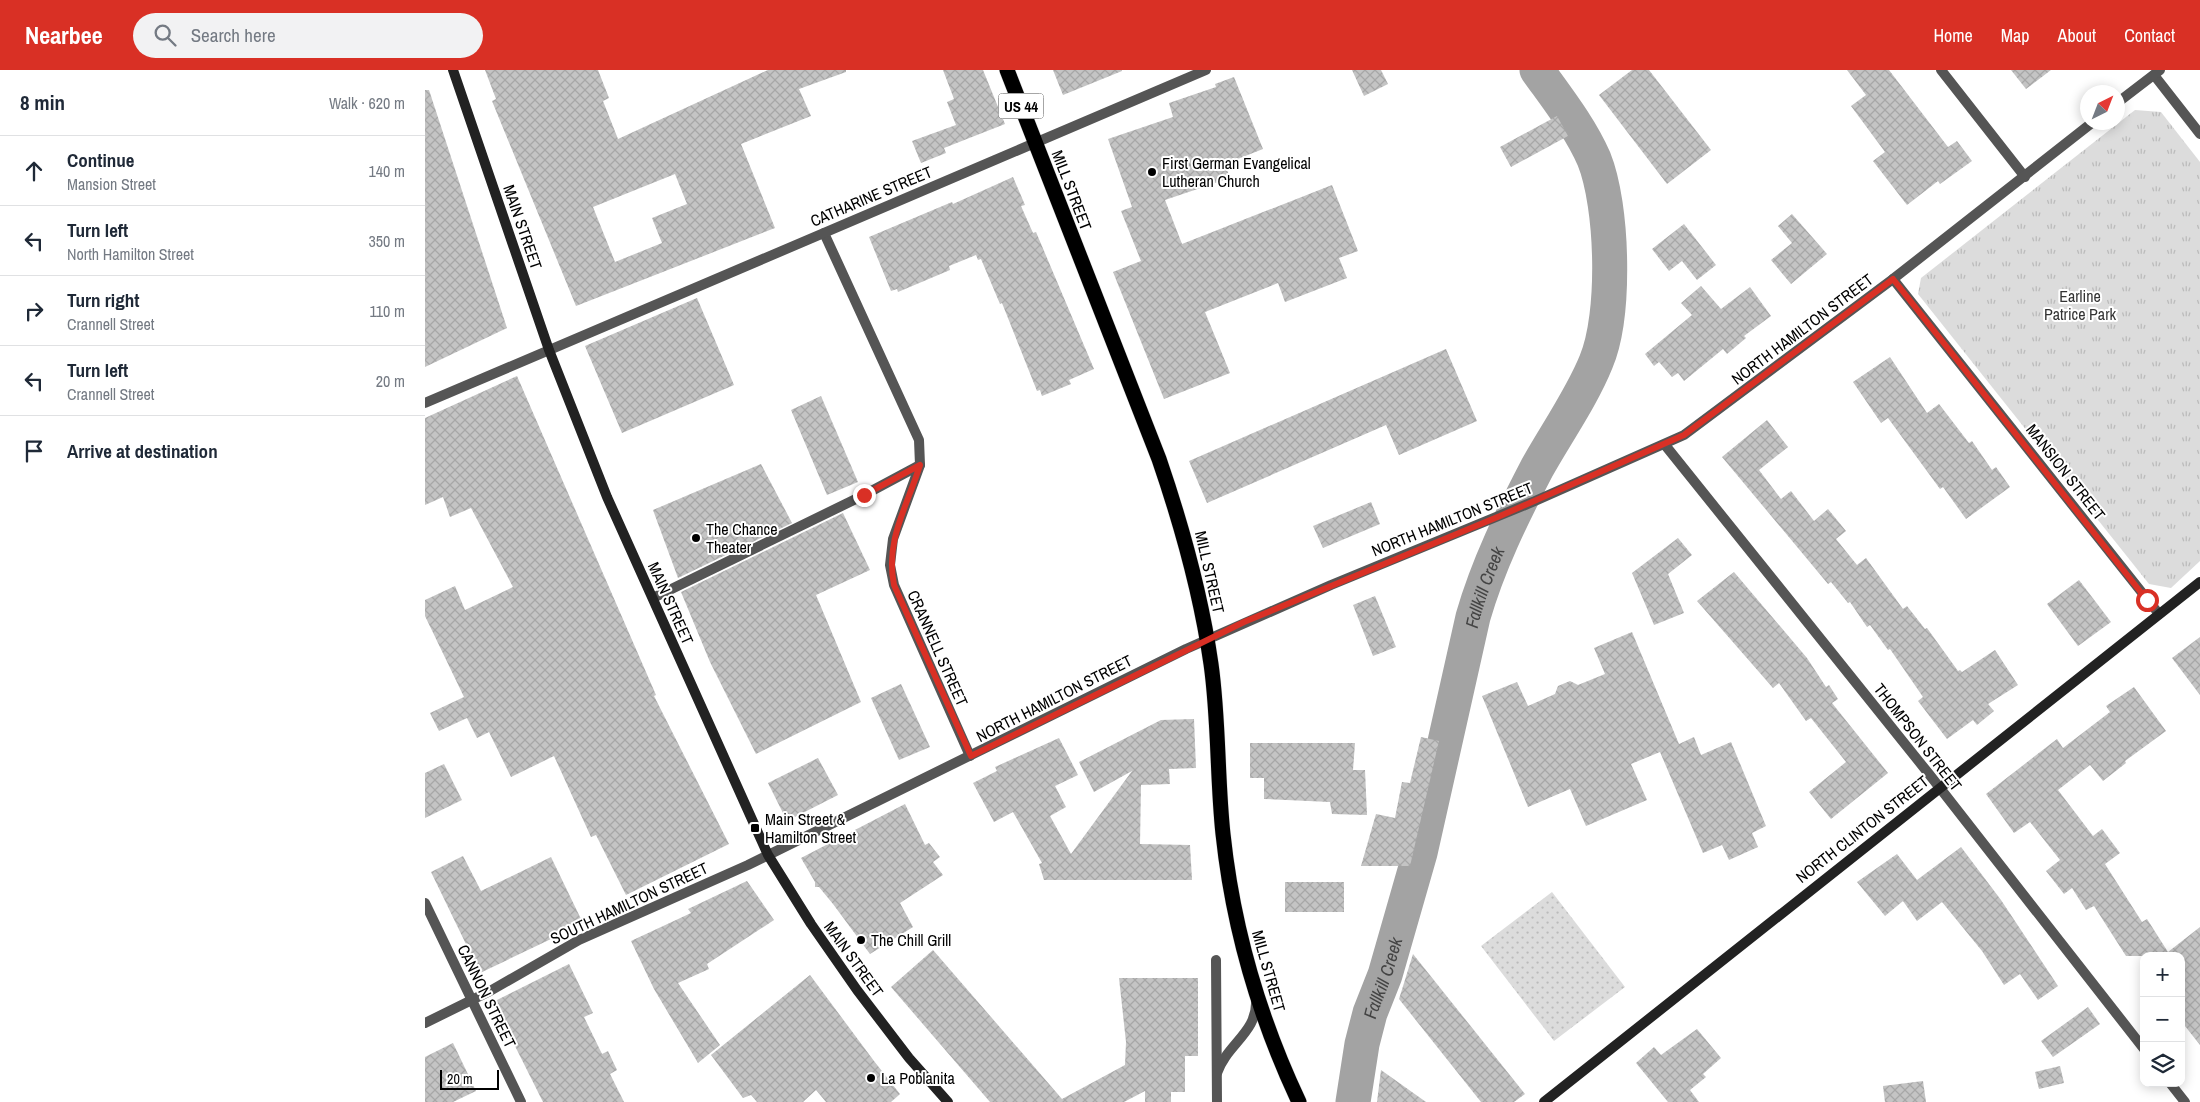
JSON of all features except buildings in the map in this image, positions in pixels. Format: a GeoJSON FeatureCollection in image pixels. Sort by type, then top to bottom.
{"type":"FeatureCollection","features":[{"type":"Feature","properties":{"kind":"highway","name":"MILL STREET"},"geometry":{"type":"LineString","coordinates":[[1007,70],[1171,494],[1191,562],[1207,639],[1215,698],[1220,802],[1228,873],[1241,944],[1256,995],[1275,1047],[1299,1102]]}},
{"type":"Feature","properties":{"kind":"street","name":"MAIN STREET"},"geometry":{"type":"LineString","coordinates":[[453,70],[549,350],[607,497],[767,856],[857,990],[909,1058],[948,1102]]}},
{"type":"Feature","properties":{"kind":"street","name":"CATHARINE STREET"},"geometry":{"type":"LineString","coordinates":[[425,402],[1206,70]]}},
{"type":"Feature","properties":{"kind":"street"},"geometry":{"type":"LineString","coordinates":[[1941,70],[2025,177]]}},
{"type":"Feature","properties":{"kind":"street"},"geometry":{"type":"LineString","coordinates":[[2125,97],[2157,72],[2200,134]]}},
{"type":"Feature","properties":{"kind":"street","name":"NORTH HAMILTON STREET"},"geometry":{"type":"LineString","coordinates":[[767,856],[1207,639],[1331,585],[1500,516],[1684,435],[1893,279],[2083,130]]}},
{"type":"Feature","properties":{"kind":"street","name":"CRANNELL STREET"},"geometry":{"type":"LineString","coordinates":[[824,232],[919,440],[920,465],[893,539],[890,565],[894,585],[971,756]]}},
{"type":"Feature","properties":{"kind":"street","name":"MANSION STREET"},"geometry":{"type":"LineString","coordinates":[[1893,279],[2159,614]]}},
{"type":"Feature","properties":{"kind":"street","name":"THOMPSON STREET"},"geometry":{"type":"LineString","coordinates":[[1665,445],[1939,788],[2140,1045]]}},
{"type":"Feature","properties":{"kind":"street"},"geometry":{"type":"LineString","coordinates":[[653,598],[864,495],[920,465]]}},
{"type":"Feature","properties":{"kind":"street","name":"NORTH CLINTON STREET"},"geometry":{"type":"LineString","coordinates":[[1544,1102],[2200,582]]}},
{"type":"Feature","properties":{"kind":"street","name":"SOUTH HAMILTON STREET"},"geometry":{"type":"LineString","coordinates":[[425,1023],[472,1000],[579,940],[767,856]]}},
{"type":"Feature","properties":{"kind":"street","name":"CANNON STREET"},"geometry":{"type":"LineString","coordinates":[[425,903],[521,1102]]}},
{"type":"Feature","properties":{"kind":"street"},"geometry":{"type":"LineString","coordinates":[[1216,960],[1215,1081],[1217,1102]]}},
{"type":"Feature","properties":{"kind":"street"},"geometry":{"type":"LineString","coordinates":[[1215,1081],[1225,1054],[1251,1025],[1255,1015],[1256,995]]}},
{"type":"Feature","properties":{"kind":"street"},"geometry":{"type":"LineString","coordinates":[[2173,1087],[2185,1102]]}},
{"type":"Feature","properties":{"kind":"green space","name":"Earline Patrice Park"},"geometry":{"type":"Polygon","coordinates":[[[2135,110],[2161,112],[2200,162],[2200,561],[2171,588],[2149,584],[1918,294],[1921,278],[2110,130],[2125,130],[2125,118],[2135,110]]]}},
{"type":"Feature","properties":{"kind":"green space"},"geometry":{"type":"Polygon","coordinates":[[[1552,892],[1625,987],[1554,1041],[1481,946],[1552,892]]]}},
{"type":"Feature","properties":{"kind":"waterway","name":"Fallkill Creek"},"geometry":{"type":"LineString","coordinates":[[1353,1102],[1362,1044],[1370,1013],[1385,975],[1420,853],[1473,617],[1479,598],[1493,560],[1537,468],[1584,389],[1596,362],[1607,317],[1610,260],[1605,204],[1600,179],[1594,159],[1582,136],[1537,70]]}},
{"type":"Feature","properties":{"kind":"place","name":"First German Evangelical Lutheran Church"},"geometry":{"type":"Point","coordinates":[1152,172]}},
{"type":"Feature","properties":{"kind":"place","name":"The Chance Theater"},"geometry":{"type":"Point","coordinates":[696,538]}},
{"type":"Feature","properties":{"kind":"place","name":"Main Street & Hamilton Street"},"geometry":{"type":"Point","coordinates":[755,828]}},
{"type":"Feature","properties":{"kind":"place","name":"The Chill Grill"},"geometry":{"type":"Point","coordinates":[861,940]}},
{"type":"Feature","properties":{"kind":"place","name":"La Poblanita"},"geometry":{"type":"Point","coordinates":[871,1078]}},
{"type":"Feature","properties":{"kind":"route"},"geometry":{"type":"LineString","coordinates":[[864,495],[920,465],[913,489],[893,539],[890,565],[894,585],[971,756],[1244,622],[1500,516],[1665,445],[1684,435],[1893,279],[2147,600]]}}]}
